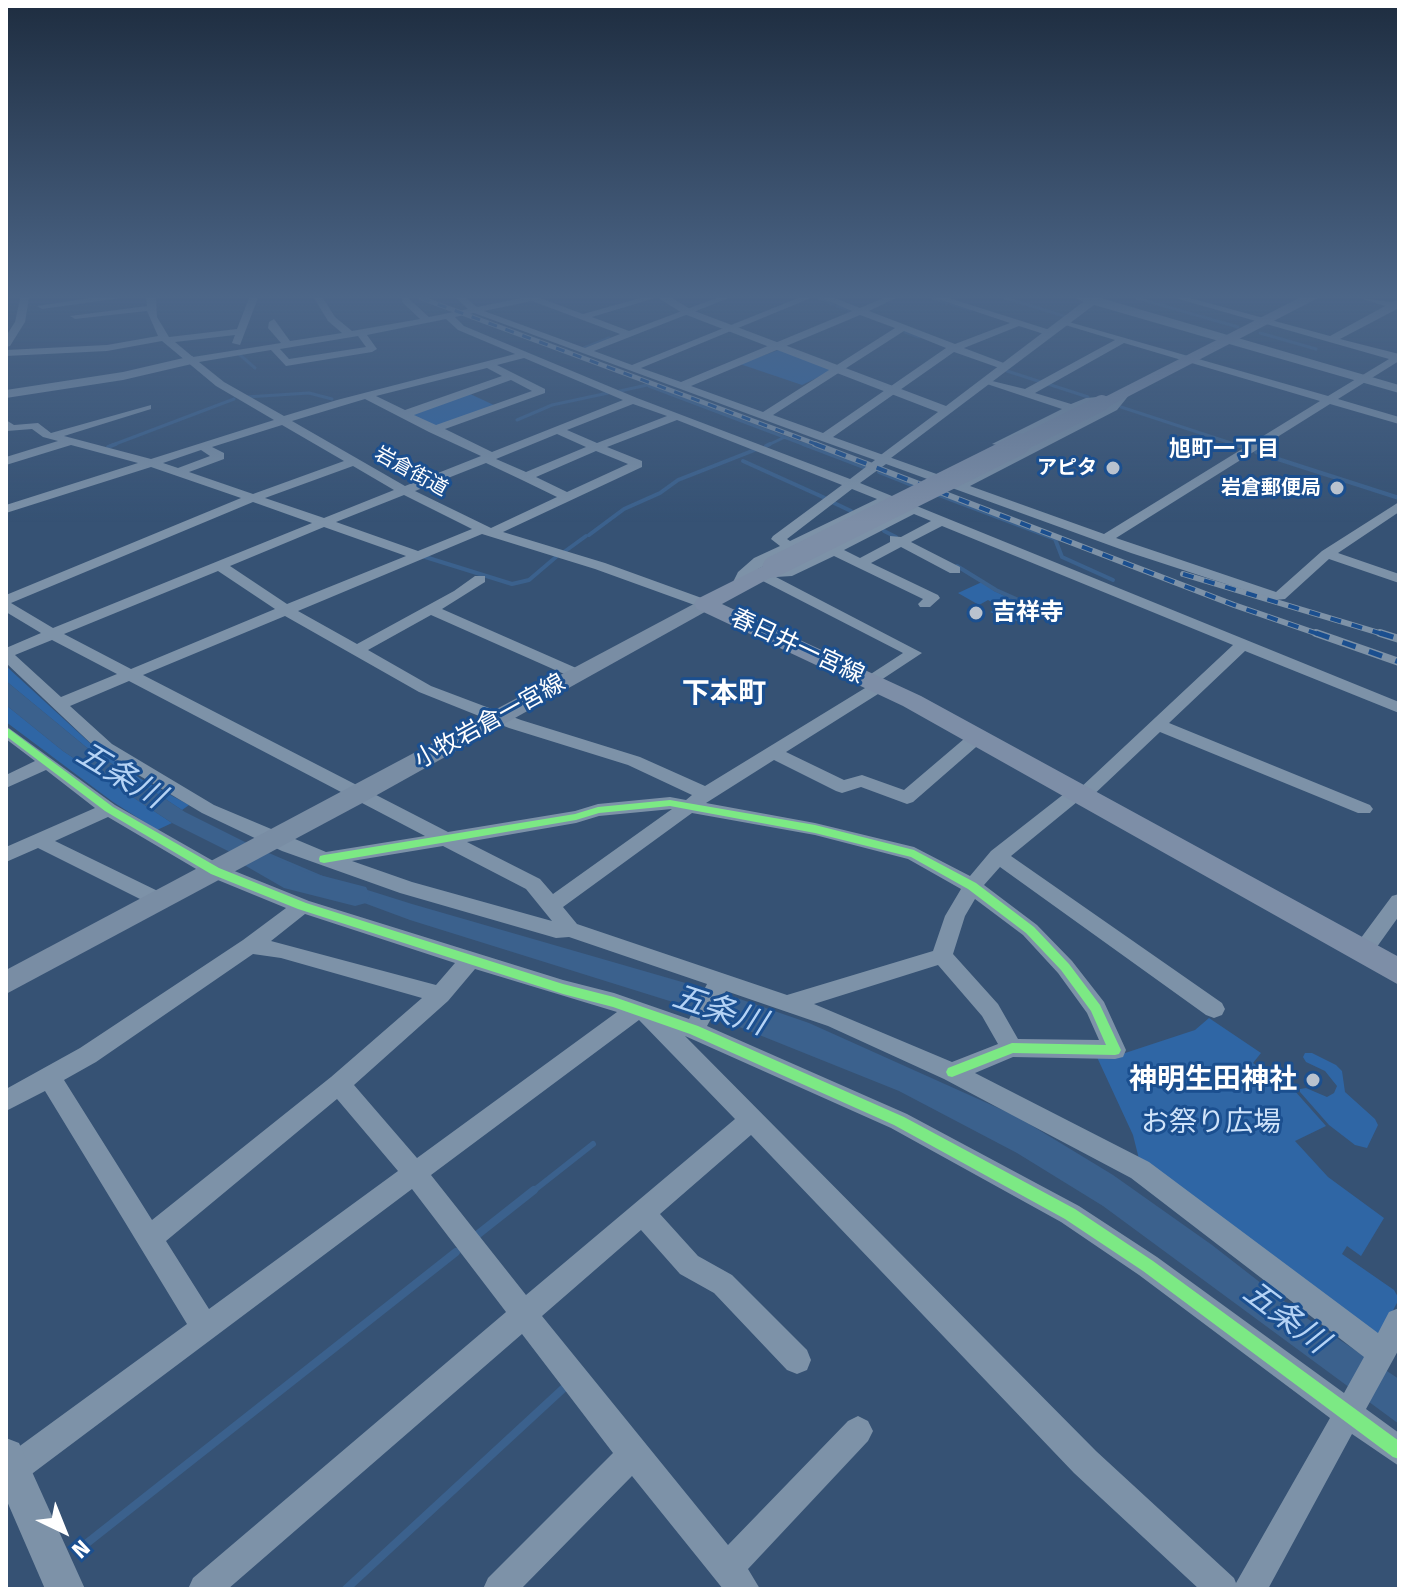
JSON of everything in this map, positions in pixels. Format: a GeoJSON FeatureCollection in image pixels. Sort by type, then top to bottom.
{"type":"FeatureCollection","features":[{"type":"Feature","properties":{"kind":"main road","name":"春日井一宮線"},"geometry":{"type":"LineString","coordinates":[[705,604],[1162,372]]}},
{"type":"Feature","properties":{"kind":"main road","name":"春日井一宮線"},"geometry":{"type":"LineString","coordinates":[[705,604],[977,737],[1078,796],[1399,972]]}},
{"type":"Feature","properties":{"kind":"main road","name":"小牧岩倉一宮線"},"geometry":{"type":"LineString","coordinates":[[215,871],[705,604]]}},
{"type":"Feature","properties":{"kind":"main road"},"geometry":{"type":"LineString","coordinates":[[6,983],[215,871]]}},
{"type":"Feature","properties":{"kind":"street"},"geometry":{"type":"LineString","coordinates":[[6,394],[138,372]]}},
{"type":"Feature","properties":{"kind":"street","name":"岩倉街道"},"geometry":{"type":"LineString","coordinates":[[207,372],[280,421],[352,462],[486,531],[600,566],[705,604]]}},
{"type":"Feature","properties":{"kind":"street"},"geometry":{"type":"LineString","coordinates":[[6,509],[280,421],[460,372]]}},
{"type":"Feature","properties":{"kind":"street"},"geometry":{"type":"LineString","coordinates":[[433,430],[541,391],[501,372]]}},
{"type":"Feature","properties":{"kind":"street"},"geometry":{"type":"LineString","coordinates":[[567,372],[852,484],[1399,708]]}},
{"type":"Feature","properties":{"kind":"street"},"geometry":{"type":"LineString","coordinates":[[644,372],[1105,539],[1275,596],[1280,596],[1327,554],[1399,506]]}},
{"type":"Feature","properties":{"kind":"street"},"geometry":{"type":"LineString","coordinates":[[681,386],[713,372]]}},
{"type":"Feature","properties":{"kind":"street"},"geometry":{"type":"LineString","coordinates":[[764,416],[830,372]]}},
{"type":"Feature","properties":{"kind":"street"},"geometry":{"type":"LineString","coordinates":[[848,372],[948,411]]}},
{"type":"Feature","properties":{"kind":"street"},"geometry":{"type":"LineString","coordinates":[[823,438],[920,372]]}},
{"type":"Feature","properties":{"kind":"street"},"geometry":{"type":"LineString","coordinates":[[790,546],[778,539],[998,372]]}},
{"type":"Feature","properties":{"kind":"street"},"geometry":{"type":"LineString","coordinates":[[1026,393],[1063,372]]}},
{"type":"Feature","properties":{"kind":"street"},"geometry":{"type":"LineString","coordinates":[[1234,372],[1399,421]]}},
{"type":"Feature","properties":{"kind":"street"},"geometry":{"type":"LineString","coordinates":[[1342,372],[1399,389]]}},
{"type":"Feature","properties":{"kind":"street"},"geometry":{"type":"LineString","coordinates":[[1105,539],[1376,372]]}},
{"type":"Feature","properties":{"kind":"street"},"geometry":{"type":"LineString","coordinates":[[403,415],[509,377]]}},
{"type":"Feature","properties":{"kind":"street"},"geometry":{"type":"LineString","coordinates":[[988,381],[1071,408]]}},
{"type":"Feature","properties":{"kind":"street"},"geometry":{"type":"LineString","coordinates":[[959,487],[1113,408],[1129,389]]}},
{"type":"Feature","properties":{"kind":"street"},"geometry":{"type":"LineString","coordinates":[[367,396],[567,497]]}},
{"type":"Feature","properties":{"kind":"street"},"geometry":{"type":"LineString","coordinates":[[633,400],[403,490],[6,654],[106,748],[172,789],[274,839],[407,888],[556,930],[570,929],[791,1002],[952,1072],[1140,1170],[1392,1344],[1250,1589]]}},
{"type":"Feature","properties":{"kind":"street"},"geometry":{"type":"LineString","coordinates":[[931,477],[1086,401],[1106,401]]}},
{"type":"Feature","properties":{"kind":"street"},"geometry":{"type":"LineString","coordinates":[[52,436],[147,407]]}},
{"type":"Feature","properties":{"kind":"street"},"geometry":{"type":"LineString","coordinates":[[526,477],[678,416]]}},
{"type":"Feature","properties":{"kind":"street"},"geometry":{"type":"LineString","coordinates":[[7,427],[34,425],[52,436],[152,463],[417,555]]}},
{"type":"Feature","properties":{"kind":"street"},"geometry":{"type":"LineString","coordinates":[[57,705],[417,555],[486,531],[638,464],[556,430]]}},
{"type":"Feature","properties":{"kind":"street"},"geometry":{"type":"LineString","coordinates":[[6,461],[71,441]]}},
{"type":"Feature","properties":{"kind":"street"},"geometry":{"type":"LineString","coordinates":[[178,472],[220,456],[202,446]]}},
{"type":"Feature","properties":{"kind":"street"},"geometry":{"type":"LineString","coordinates":[[6,600],[252,498],[352,462]]}},
{"type":"Feature","properties":{"kind":"street"},"geometry":{"type":"LineString","coordinates":[[6,495],[22,504]]}},
{"type":"Feature","properties":{"kind":"street"},"geometry":{"type":"LineString","coordinates":[[738,586],[743,575],[759,561],[887,499]]}},
{"type":"Feature","properties":{"kind":"street"},"geometry":{"type":"LineString","coordinates":[[766,571],[787,573],[913,510]]}},
{"type":"Feature","properties":{"kind":"street"},"geometry":{"type":"LineString","coordinates":[[860,563],[941,521]]}},
{"type":"Feature","properties":{"kind":"street"},"geometry":{"type":"LineString","coordinates":[[874,529],[955,570]]}},
{"type":"Feature","properties":{"kind":"street"},"geometry":{"type":"LineString","coordinates":[[833,550],[933,598],[925,604]]}},
{"type":"Feature","properties":{"kind":"street"},"geometry":{"type":"LineString","coordinates":[[1327,554],[1399,579]]}},
{"type":"Feature","properties":{"kind":"street"},"geometry":{"type":"LineString","coordinates":[[219,565],[286,610],[425,689],[634,761],[706,794]]}},
{"type":"Feature","properties":{"kind":"street"},"geometry":{"type":"LineString","coordinates":[[553,904],[687,807],[874,684],[914,653],[766,571]]}},
{"type":"Feature","properties":{"kind":"street"},"geometry":{"type":"LineString","coordinates":[[357,650],[392,628],[432,610],[480,579]]}},
{"type":"Feature","properties":{"kind":"street"},"geometry":{"type":"LineString","coordinates":[[6,606],[52,634],[533,884],[553,904],[570,929]]}},
{"type":"Feature","properties":{"kind":"street"},"geometry":{"type":"LineString","coordinates":[[432,610],[577,674]]}},
{"type":"Feature","properties":{"kind":"street"},"geometry":{"type":"LineString","coordinates":[[942,956],[955,916],[972,886],[998,856],[1078,796],[1243,644]]}},
{"type":"Feature","properties":{"kind":"street"},"geometry":{"type":"LineString","coordinates":[[1158,725],[1364,809]]}},
{"type":"Feature","properties":{"kind":"street"},"geometry":{"type":"LineString","coordinates":[[6,731],[109,809],[215,871],[302,906],[563,989],[614,1002],[694,1030],[899,1121],[1070,1214],[1148,1266],[1399,1451]]}},
{"type":"Feature","properties":{"kind":"street"},"geometry":{"type":"LineString","coordinates":[[773,752],[842,787],[862,781],[907,798],[977,737]]}},
{"type":"Feature","properties":{"kind":"street"},"geometry":{"type":"LineString","coordinates":[[6,782],[46,763]]}},
{"type":"Feature","properties":{"kind":"street"},"geometry":{"type":"LineString","coordinates":[[324,859],[576,817],[598,810],[670,803],[815,829],[914,854],[972,886],[1030,930],[1065,967],[1096,1008],[1115,1050],[1012,1048],[952,1072]]}},
{"type":"Feature","properties":{"kind":"street"},"geometry":{"type":"LineString","coordinates":[[6,855],[109,809]]}},
{"type":"Feature","properties":{"kind":"street"},"geometry":{"type":"LineString","coordinates":[[40,841],[159,900]]}},
{"type":"Feature","properties":{"kind":"street"},"geometry":{"type":"LineString","coordinates":[[998,856],[1214,1009]]}},
{"type":"Feature","properties":{"kind":"street"},"geometry":{"type":"LineString","coordinates":[[1362,952],[1399,901]]}},
{"type":"Feature","properties":{"kind":"street"},"geometry":{"type":"LineString","coordinates":[[6,1101],[88,1055],[250,946],[302,906]]}},
{"type":"Feature","properties":{"kind":"street"},"geometry":{"type":"LineString","coordinates":[[250,946],[281,950],[440,995]]}},
{"type":"Feature","properties":{"kind":"street"},"geometry":{"type":"LineString","coordinates":[[791,1002],[942,956]]}},
{"type":"Feature","properties":{"kind":"street"},"geometry":{"type":"LineString","coordinates":[[942,956],[990,1010],[1012,1048]]}},
{"type":"Feature","properties":{"kind":"street"},"geometry":{"type":"LineString","coordinates":[[150,1238],[339,1084],[440,995],[470,960]]}},
{"type":"Feature","properties":{"kind":"street"},"geometry":{"type":"LineString","coordinates":[[694,1030],[721,979]]}},
{"type":"Feature","properties":{"kind":"street"},"geometry":{"type":"LineString","coordinates":[[643,1014],[752,1119],[1085,1462],[1223,1589]]}},
{"type":"Feature","properties":{"kind":"street"},"geometry":{"type":"LineString","coordinates":[[65,1589],[8,1467],[643,1014]]}},
{"type":"Feature","properties":{"kind":"street"},"geometry":{"type":"LineString","coordinates":[[49,1077],[205,1328]]}},
{"type":"Feature","properties":{"kind":"street"},"geometry":{"type":"LineString","coordinates":[[339,1084],[415,1174],[633,1454],[735,1579],[858,1431]]}},
{"type":"Feature","properties":{"kind":"street"},"geometry":{"type":"LineString","coordinates":[[204,1589],[752,1119]]}},
{"type":"Feature","properties":{"kind":"street"},"geometry":{"type":"LineString","coordinates":[[642,1213],[689,1265],[723,1284],[797,1360]]}},
{"type":"Feature","properties":{"kind":"street"},"geometry":{"type":"LineString","coordinates":[[499,1589],[633,1454]]}},
{"type":"Feature","properties":{"kind":"green space"},"geometry":{"type":"Polygon","coordinates":[[[765,372],[828,372],[802,385],[765,372]]]}},
{"type":"Feature","properties":{"kind":"green space"},"geometry":{"type":"Polygon","coordinates":[[[468,393],[496,406],[438,427],[409,415],[468,393]]]}},
{"type":"Feature","properties":{"kind":"green space"},"geometry":{"type":"Polygon","coordinates":[[[982,582],[994,591],[1036,610],[1017,621],[990,612],[1000,607],[988,600],[979,605],[958,593],[982,582]]]}},
{"type":"Feature","properties":{"kind":"green space"},"geometry":{"type":"Polygon","coordinates":[[[6,666],[91,744],[141,779],[189,805],[182,810],[86,747],[6,681],[6,666]]]}},
{"type":"Feature","properties":{"kind":"green space"},"geometry":{"type":"Polygon","coordinates":[[[6,705],[63,751],[172,823],[157,830],[113,802],[6,722],[6,705]]]}},
{"type":"Feature","properties":{"kind":"green space","name":"お祭り広場"},"geometry":{"type":"Polygon","coordinates":[[[1209,1018],[1261,1053],[1253,1063],[1294,1090],[1326,1126],[1295,1141],[1328,1177],[1384,1218],[1361,1256],[1347,1246],[1342,1254],[1394,1290],[1399,1299],[1379,1337],[1140,1163],[1133,1135],[1096,1055],[1116,1056],[1195,1030],[1209,1018]]]}},
{"type":"Feature","properties":{"kind":"green space"},"geometry":{"type":"Polygon","coordinates":[[[1305,1053],[1312,1053],[1336,1065],[1342,1071],[1345,1092],[1375,1119],[1378,1125],[1367,1148],[1355,1145],[1329,1125],[1300,1092],[1300,1089],[1306,1088],[1327,1097],[1334,1093],[1337,1086],[1325,1071],[1306,1062],[1303,1057],[1305,1053]]]}},
{"type":"Feature","properties":{"kind":"water"},"geometry":{"type":"Polygon","coordinates":[[[6,681],[86,747],[185,812],[257,848],[323,876],[734,997],[809,1023],[1016,1116],[1113,1175],[1212,1245],[1302,1315],[1399,1379],[1399,1424],[1103,1206],[1017,1153],[899,1091],[692,1008],[410,920],[240,857],[172,823],[63,751],[6,705],[6,681]]]}},
{"type":"Feature","properties":{"kind":"waterway"},"geometry":{"type":"LineString","coordinates":[[1011,372],[1041,382]]}},
{"type":"Feature","properties":{"kind":"waterway"},"geometry":{"type":"LineString","coordinates":[[1048,384],[1088,397]]}},
{"type":"Feature","properties":{"kind":"waterway"},"geometry":{"type":"LineString","coordinates":[[620,391],[647,385]]}},
{"type":"Feature","properties":{"kind":"waterway"},"geometry":{"type":"LineString","coordinates":[[649,386],[785,437]]}},
{"type":"Feature","properties":{"kind":"waterway"},"geometry":{"type":"LineString","coordinates":[[246,397],[309,393],[332,399]]}},
{"type":"Feature","properties":{"kind":"waterway"},"geometry":{"type":"LineString","coordinates":[[517,420],[552,405],[608,393]]}},
{"type":"Feature","properties":{"kind":"waterway"},"geometry":{"type":"LineString","coordinates":[[110,446],[234,399]]}},
{"type":"Feature","properties":{"kind":"waterway"},"geometry":{"type":"LineString","coordinates":[[1121,407],[1240,446]]}},
{"type":"Feature","properties":{"kind":"waterway"},"geometry":{"type":"LineString","coordinates":[[770,444],[766,446],[785,437]]}},
{"type":"Feature","properties":{"kind":"waterway"},"geometry":{"type":"LineString","coordinates":[[785,437],[808,446]]}},
{"type":"Feature","properties":{"kind":"waterway"},"geometry":{"type":"LineString","coordinates":[[108,447],[116,444]]}},
{"type":"Feature","properties":{"kind":"waterway"},"geometry":{"type":"LineString","coordinates":[[803,444],[866,468]]}},
{"type":"Feature","properties":{"kind":"waterway"},"geometry":{"type":"LineString","coordinates":[[1234,444],[1240,446]]}},
{"type":"Feature","properties":{"kind":"waterway"},"geometry":{"type":"LineString","coordinates":[[589,535],[624,509],[660,493],[678,480],[757,449]]}},
{"type":"Feature","properties":{"kind":"waterway"},"geometry":{"type":"LineString","coordinates":[[1256,452],[1399,498]]}},
{"type":"Feature","properties":{"kind":"waterway"},"geometry":{"type":"LineString","coordinates":[[743,461],[825,498]]}},
{"type":"Feature","properties":{"kind":"waterway"},"geometry":{"type":"LineString","coordinates":[[879,472],[919,488]]}},
{"type":"Feature","properties":{"kind":"waterway"},"geometry":{"type":"LineString","coordinates":[[936,494],[1055,539],[1062,557],[1113,580]]}},
{"type":"Feature","properties":{"kind":"waterway"},"geometry":{"type":"LineString","coordinates":[[832,502],[851,511]]}},
{"type":"Feature","properties":{"kind":"waterway"},"geometry":{"type":"LineString","coordinates":[[884,531],[896,537]]}},
{"type":"Feature","properties":{"kind":"waterway"},"geometry":{"type":"LineString","coordinates":[[564,552],[586,536]]}},
{"type":"Feature","properties":{"kind":"waterway"},"geometry":{"type":"LineString","coordinates":[[422,556],[512,584],[529,580],[556,557]]}},
{"type":"Feature","properties":{"kind":"waterway"},"geometry":{"type":"LineString","coordinates":[[957,566],[996,590],[1059,618]]}},
{"type":"Feature","properties":{"kind":"waterway","name":"五条川"},"geometry":{"type":"LineString","coordinates":[[249,855],[295,880],[355,895]]}},
{"type":"Feature","properties":{"kind":"waterway"},"geometry":{"type":"LineString","coordinates":[[532,1192],[593,1144]]}},
{"type":"Feature","properties":{"kind":"waterway"},"geometry":{"type":"LineString","coordinates":[[477,1235],[534,1190]]}},
{"type":"Feature","properties":{"kind":"waterway"},"geometry":{"type":"LineString","coordinates":[[82,1547],[456,1252]]}},
{"type":"Feature","properties":{"kind":"waterway"},"geometry":{"type":"LineString","coordinates":[[346,1589],[566,1386]]}},
{"type":"Feature","properties":{"kind":"railway"},"geometry":{"type":"LineString","coordinates":[[622,372],[821,446]]}},
{"type":"Feature","properties":{"kind":"railway"},"geometry":{"type":"LineString","coordinates":[[815,444],[1234,605],[1321,635]]}},
{"type":"Feature","properties":{"kind":"railway"},"geometry":{"type":"LineString","coordinates":[[1183,574],[1386,635]]}},
{"type":"Feature","properties":{"kind":"railway"},"geometry":{"type":"LineString","coordinates":[[1316,633],[1399,662]]}},
{"type":"Feature","properties":{"kind":"railway"},"geometry":{"type":"LineString","coordinates":[[1380,633],[1399,639]]}},
{"type":"Feature","properties":{"kind":"cycle path"},"geometry":{"type":"LineString","coordinates":[[6,731],[109,809],[215,871],[302,906],[563,989],[614,1002],[694,1030],[899,1121],[1070,1214],[1148,1266],[1399,1451]]}},
{"type":"Feature","properties":{"kind":"cycle path"},"geometry":{"type":"LineString","coordinates":[[324,859],[576,817],[598,810],[670,803],[815,829],[914,854],[972,886],[1030,930],[1065,967],[1096,1008],[1115,1050],[1012,1048],[952,1072]]}},
{"type":"Feature","properties":{"kind":"place","name":"アピタ"},"geometry":{"type":"Point","coordinates":[1113,468]}},
{"type":"Feature","properties":{"kind":"place","name":"岩倉郵便局"},"geometry":{"type":"Point","coordinates":[1337,488]}},
{"type":"Feature","properties":{"kind":"place","name":"吉祥寺"},"geometry":{"type":"Point","coordinates":[976,613]}},
{"type":"Feature","properties":{"kind":"place","name":"神明生田神社"},"geometry":{"type":"Point","coordinates":[1313,1080]}},
{"type":"Feature","properties":{"kind":"district","name":"旭町一丁目"},"geometry":{"type":"Point","coordinates":[1224,450]}},
{"type":"Feature","properties":{"kind":"district","name":"下本町"},"geometry":{"type":"Point","coordinates":[724,694]}}]}
